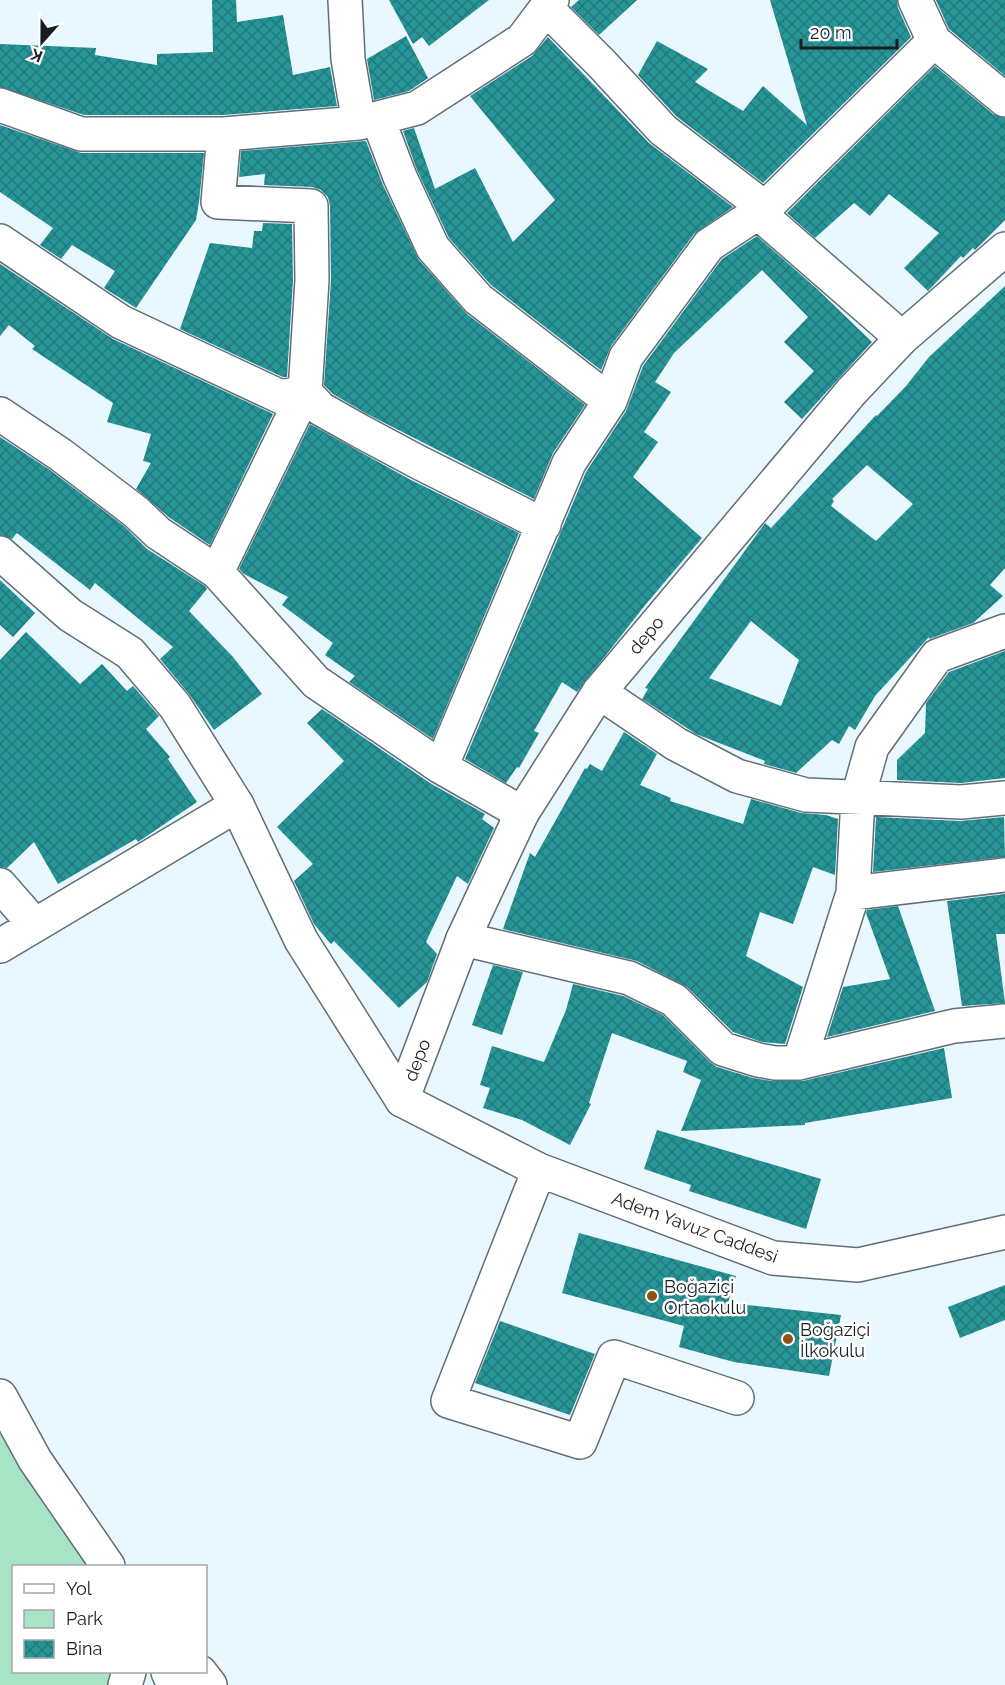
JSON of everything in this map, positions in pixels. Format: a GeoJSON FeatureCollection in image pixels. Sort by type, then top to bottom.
{"type":"FeatureCollection","features":[{"type":"Feature","properties":{"kind":"street"},"geometry":{"type":"LineString","coordinates":[[345,0],[348,59],[368,121],[400,177],[434,248],[478,299],[610,401]]}},
{"type":"Feature","properties":{"kind":"street"},"geometry":{"type":"LineString","coordinates":[[915,0],[933,41],[1005,100]]}},
{"type":"Feature","properties":{"kind":"street"},"geometry":{"type":"LineString","coordinates":[[0,105],[81,134],[224,134],[368,121],[417,108],[522,40],[549,4],[663,130],[765,208],[770,223],[902,338]]}},
{"type":"Feature","properties":{"kind":"street"},"geometry":{"type":"LineString","coordinates":[[441,767],[569,463],[610,401],[626,357],[709,245],[765,208],[933,41]]}},
{"type":"Feature","properties":{"kind":"street"},"geometry":{"type":"LineString","coordinates":[[217,572],[305,392],[312,280],[311,207],[218,202],[224,134]]}},
{"type":"Feature","properties":{"kind":"street"},"geometry":{"type":"LineString","coordinates":[[0,241],[121,322],[281,398],[305,392]]}},
{"type":"Feature","properties":{"kind":"street","name":"depo"},"geometry":{"type":"LineString","coordinates":[[402,1100],[463,939],[522,813],[599,692],[852,391],[902,338],[1005,249]]}},
{"type":"Feature","properties":{"kind":"street"},"geometry":{"type":"LineString","coordinates":[[305,392],[321,409],[360,431],[544,525]]}},
{"type":"Feature","properties":{"kind":"street"},"geometry":{"type":"LineString","coordinates":[[0,414],[61,455],[136,512],[158,533],[217,572],[316,682],[441,767],[522,813]]}},
{"type":"Feature","properties":{"kind":"street"},"geometry":{"type":"LineString","coordinates":[[0,554],[70,615],[130,653],[175,706],[237,805],[301,940],[402,1100]]}},
{"type":"Feature","properties":{"kind":"street"},"geometry":{"type":"LineString","coordinates":[[799,1063],[853,893],[858,797],[873,747],[937,656],[1005,631]]}},
{"type":"Feature","properties":{"kind":"street"},"geometry":{"type":"LineString","coordinates":[[599,692],[676,744],[737,776],[806,795],[961,802],[1005,798]]}},
{"type":"Feature","properties":{"kind":"street"},"geometry":{"type":"LineString","coordinates":[[0,946],[237,805]]}},
{"type":"Feature","properties":{"kind":"street"},"geometry":{"type":"LineString","coordinates":[[853,893],[1005,874]]}},
{"type":"Feature","properties":{"kind":"street"},"geometry":{"type":"LineString","coordinates":[[0,885],[35,925]]}},
{"type":"Feature","properties":{"kind":"street"},"geometry":{"type":"LineString","coordinates":[[463,939],[629,978],[674,1000],[723,1049],[767,1061],[799,1063],[954,1026],[1005,1021]]}},
{"type":"Feature","properties":{"kind":"street","name":"Adem Yavuz Caddesi"},"geometry":{"type":"LineString","coordinates":[[402,1100],[539,1170],[773,1258],[858,1265],[1005,1232]]}},
{"type":"Feature","properties":{"kind":"street"},"geometry":{"type":"LineString","coordinates":[[539,1170],[448,1401],[580,1442],[614,1357],[736,1398]]}},
{"type":"Feature","properties":{"kind":"street"},"geometry":{"type":"LineString","coordinates":[[0,1396],[35,1460],[107,1565]]}},
{"type":"Feature","properties":{"kind":"green space"},"geometry":{"type":"Polygon","coordinates":[[[0,1408],[95,1565],[12,1565],[12,1673],[144,1673],[143,1685],[0,1685],[0,1408]]]}},
{"type":"Feature","properties":{"kind":"building"},"geometry":{"type":"Polygon","coordinates":[[[212,0],[236,0],[237,22],[283,15],[293,75],[330,67],[337,106],[223,115],[84,115],[0,87],[0,44],[96,48],[95,55],[157,65],[157,54],[213,52],[212,0]]]}},
{"type":"Feature","properties":{"kind":"building"},"geometry":{"type":"Polygon","coordinates":[[[389,0],[489,0],[429,46],[422,37],[413,44],[389,0]]]}},
{"type":"Feature","properties":{"kind":"building"},"geometry":{"type":"Polygon","coordinates":[[[579,0],[637,0],[599,35],[571,7],[579,0]]]}},
{"type":"Feature","properties":{"kind":"building"},"geometry":{"type":"Polygon","coordinates":[[[770,0],[897,0],[898,8],[911,37],[763,183],[676,116],[638,75],[657,41],[708,69],[695,82],[743,111],[763,86],[807,125],[770,0]]]}},
{"type":"Feature","properties":{"kind":"building"},"geometry":{"type":"Polygon","coordinates":[[[936,0],[1005,0],[1005,76],[949,29],[936,0]]]}},
{"type":"Feature","properties":{"kind":"building"},"geometry":{"type":"Polygon","coordinates":[[[406,36],[428,78],[409,91],[374,100],[367,59],[406,36]]]}},
{"type":"Feature","properties":{"kind":"building"},"geometry":{"type":"Polygon","coordinates":[[[548,37],[649,143],[733,207],[694,234],[611,346],[601,370],[491,285],[449,238],[417,170],[403,131],[414,128],[435,189],[475,168],[513,242],[555,200],[470,96],[532,56],[548,37]]]}},
{"type":"Feature","properties":{"kind":"building"},"geometry":{"type":"Polygon","coordinates":[[[935,66],[993,114],[1005,118],[1005,220],[975,250],[973,248],[963,258],[961,256],[928,291],[904,268],[939,233],[889,194],[870,216],[854,203],[815,238],[787,213],[935,66]]]}},
{"type":"Feature","properties":{"kind":"building"},"geometry":{"type":"Polygon","coordinates":[[[0,125],[81,153],[204,153],[196,220],[136,308],[104,288],[115,271],[72,245],[61,259],[40,245],[53,228],[0,192],[0,125]]]}},
{"type":"Feature","properties":{"kind":"building"},"geometry":{"type":"Polygon","coordinates":[[[366,141],[383,185],[419,260],[467,314],[585,405],[553,453],[534,499],[369,415],[333,394],[324,385],[331,280],[328,197],[321,190],[312,187],[264,185],[265,174],[239,177],[241,151],[366,141]]]}},
{"type":"Feature","properties":{"kind":"building"},"geometry":{"type":"Polygon","coordinates":[[[263,223],[292,224],[293,280],[287,377],[180,329],[210,243],[252,248],[254,231],[262,231],[263,223]]]}},
{"type":"Feature","properties":{"kind":"building"},"geometry":{"type":"Polygon","coordinates":[[[757,236],[872,342],[802,419],[784,402],[814,371],[784,342],[808,317],[762,270],[674,353],[655,382],[671,392],[644,432],[658,442],[633,477],[702,538],[646,604],[577,692],[562,682],[534,731],[539,733],[519,768],[517,767],[506,783],[465,759],[586,472],[626,411],[643,366],[722,259],[757,236]]]}},
{"type":"Feature","properties":{"kind":"building"},"geometry":{"type":"Polygon","coordinates":[[[0,264],[113,339],[273,414],[210,545],[170,518],[136,489],[151,463],[143,461],[151,434],[107,422],[113,403],[32,349],[35,346],[9,325],[0,336],[0,264]]]}},
{"type":"Feature","properties":{"kind":"building"},"geometry":{"type":"Polygon","coordinates":[[[1005,286],[1005,568],[990,585],[1003,596],[973,623],[929,639],[929,637],[875,696],[855,730],[849,726],[839,744],[832,740],[796,773],[764,764],[765,761],[696,734],[642,699],[648,689],[645,688],[765,523],[771,528],[906,386],[929,357],[1005,286]],[[867,465],[832,499],[834,501],[831,506],[876,541],[913,504],[867,465]],[[751,621],[709,678],[781,706],[799,660],[751,621]]]}},
{"type":"Feature","properties":{"kind":"building"},"geometry":{"type":"Polygon","coordinates":[[[310,424],[409,479],[519,533],[433,739],[349,682],[355,676],[325,655],[333,643],[282,605],[288,597],[244,574],[239,569],[310,424]]]}},
{"type":"Feature","properties":{"kind":"building"},"geometry":{"type":"Polygon","coordinates":[[[0,437],[50,470],[124,526],[147,549],[205,586],[207,589],[189,611],[233,657],[262,694],[214,730],[189,694],[160,659],[173,647],[95,583],[90,590],[17,533],[12,539],[0,535],[0,437]]]}},
{"type":"Feature","properties":{"kind":"building"},"geometry":{"type":"Polygon","coordinates":[[[0,580],[35,613],[13,637],[0,625],[0,580]]]}},
{"type":"Feature","properties":{"kind":"building"},"geometry":{"type":"Polygon","coordinates":[[[26,632],[80,684],[102,664],[127,691],[133,686],[159,716],[146,729],[170,757],[168,759],[197,802],[138,842],[136,839],[58,884],[34,842],[7,868],[0,867],[0,660],[26,632]]]}},
{"type":"Feature","properties":{"kind":"building"},"geometry":{"type":"Polygon","coordinates":[[[1005,651],[1005,778],[961,783],[897,780],[897,760],[925,733],[926,703],[949,672],[1005,651]]]}},
{"type":"Feature","properties":{"kind":"building"},"geometry":{"type":"Polygon","coordinates":[[[322,709],[430,783],[485,814],[482,819],[494,828],[468,884],[457,876],[426,942],[437,954],[427,982],[399,1008],[334,941],[331,944],[314,924],[294,881],[313,864],[277,827],[344,761],[307,723],[322,709]]]}},
{"type":"Feature","properties":{"kind":"building"},"geometry":{"type":"Polygon","coordinates":[[[624,732],[657,754],[640,785],[671,798],[670,801],[743,824],[751,799],[801,813],[826,815],[838,819],[835,875],[813,867],[793,924],[760,912],[746,956],[803,987],[785,1044],[762,1042],[733,1032],[687,987],[637,961],[503,929],[530,853],[535,857],[585,768],[587,769],[590,764],[602,771],[624,732]]]}},
{"type":"Feature","properties":{"kind":"building"},"geometry":{"type":"Polygon","coordinates":[[[876,817],[960,821],[1004,817],[1005,857],[873,872],[876,817]]]}},
{"type":"Feature","properties":{"kind":"building"},"geometry":{"type":"Polygon","coordinates":[[[1005,894],[1005,934],[996,934],[1005,1003],[962,1006],[947,901],[1005,894]]]}},
{"type":"Feature","properties":{"kind":"building"},"geometry":{"type":"Polygon","coordinates":[[[898,906],[935,1011],[827,1037],[843,987],[890,979],[866,913],[867,910],[898,906]]]}},
{"type":"Feature","properties":{"kind":"building"},"geometry":{"type":"Polygon","coordinates":[[[493,965],[523,972],[502,1035],[472,1025],[493,965]]]}},
{"type":"Feature","properties":{"kind":"building"},"geometry":{"type":"Polygon","coordinates":[[[573,984],[623,996],[663,1015],[717,1067],[753,1078],[772,1081],[803,1081],[944,1048],[952,1098],[805,1123],[805,1125],[681,1131],[701,1080],[683,1072],[687,1061],[612,1033],[589,1103],[591,1104],[570,1145],[522,1120],[483,1108],[490,1088],[480,1085],[492,1046],[544,1062],[566,1010],[573,984]]]}},
{"type":"Feature","properties":{"kind":"building"},"geometry":{"type":"Polygon","coordinates":[[[657,1130],[821,1179],[806,1229],[689,1191],[691,1185],[644,1169],[657,1130]]]}},
{"type":"Feature","properties":{"kind":"building","name":"Boğaziçi Ortaokulu"},"geometry":{"type":"Polygon","coordinates":[[[579,1233],[736,1276],[728,1303],[841,1315],[829,1376],[734,1362],[679,1347],[684,1326],[562,1293],[579,1233]]]}},
{"type":"Feature","properties":{"kind":"building"},"geometry":{"type":"Polygon","coordinates":[[[1005,1285],[1005,1320],[960,1338],[948,1307],[1005,1285]]]}},
{"type":"Feature","properties":{"kind":"building"},"geometry":{"type":"Polygon","coordinates":[[[500,1321],[595,1354],[570,1415],[475,1383],[500,1321]]]}},
{"type":"Feature","properties":{"kind":"place","name":"Boğaziçi Ortaokulu"},"geometry":{"type":"Point","coordinates":[652,1296]}},
{"type":"Feature","properties":{"kind":"place","name":"Boğaziçi İlkokulu"},"geometry":{"type":"Point","coordinates":[788,1339]}}]}
